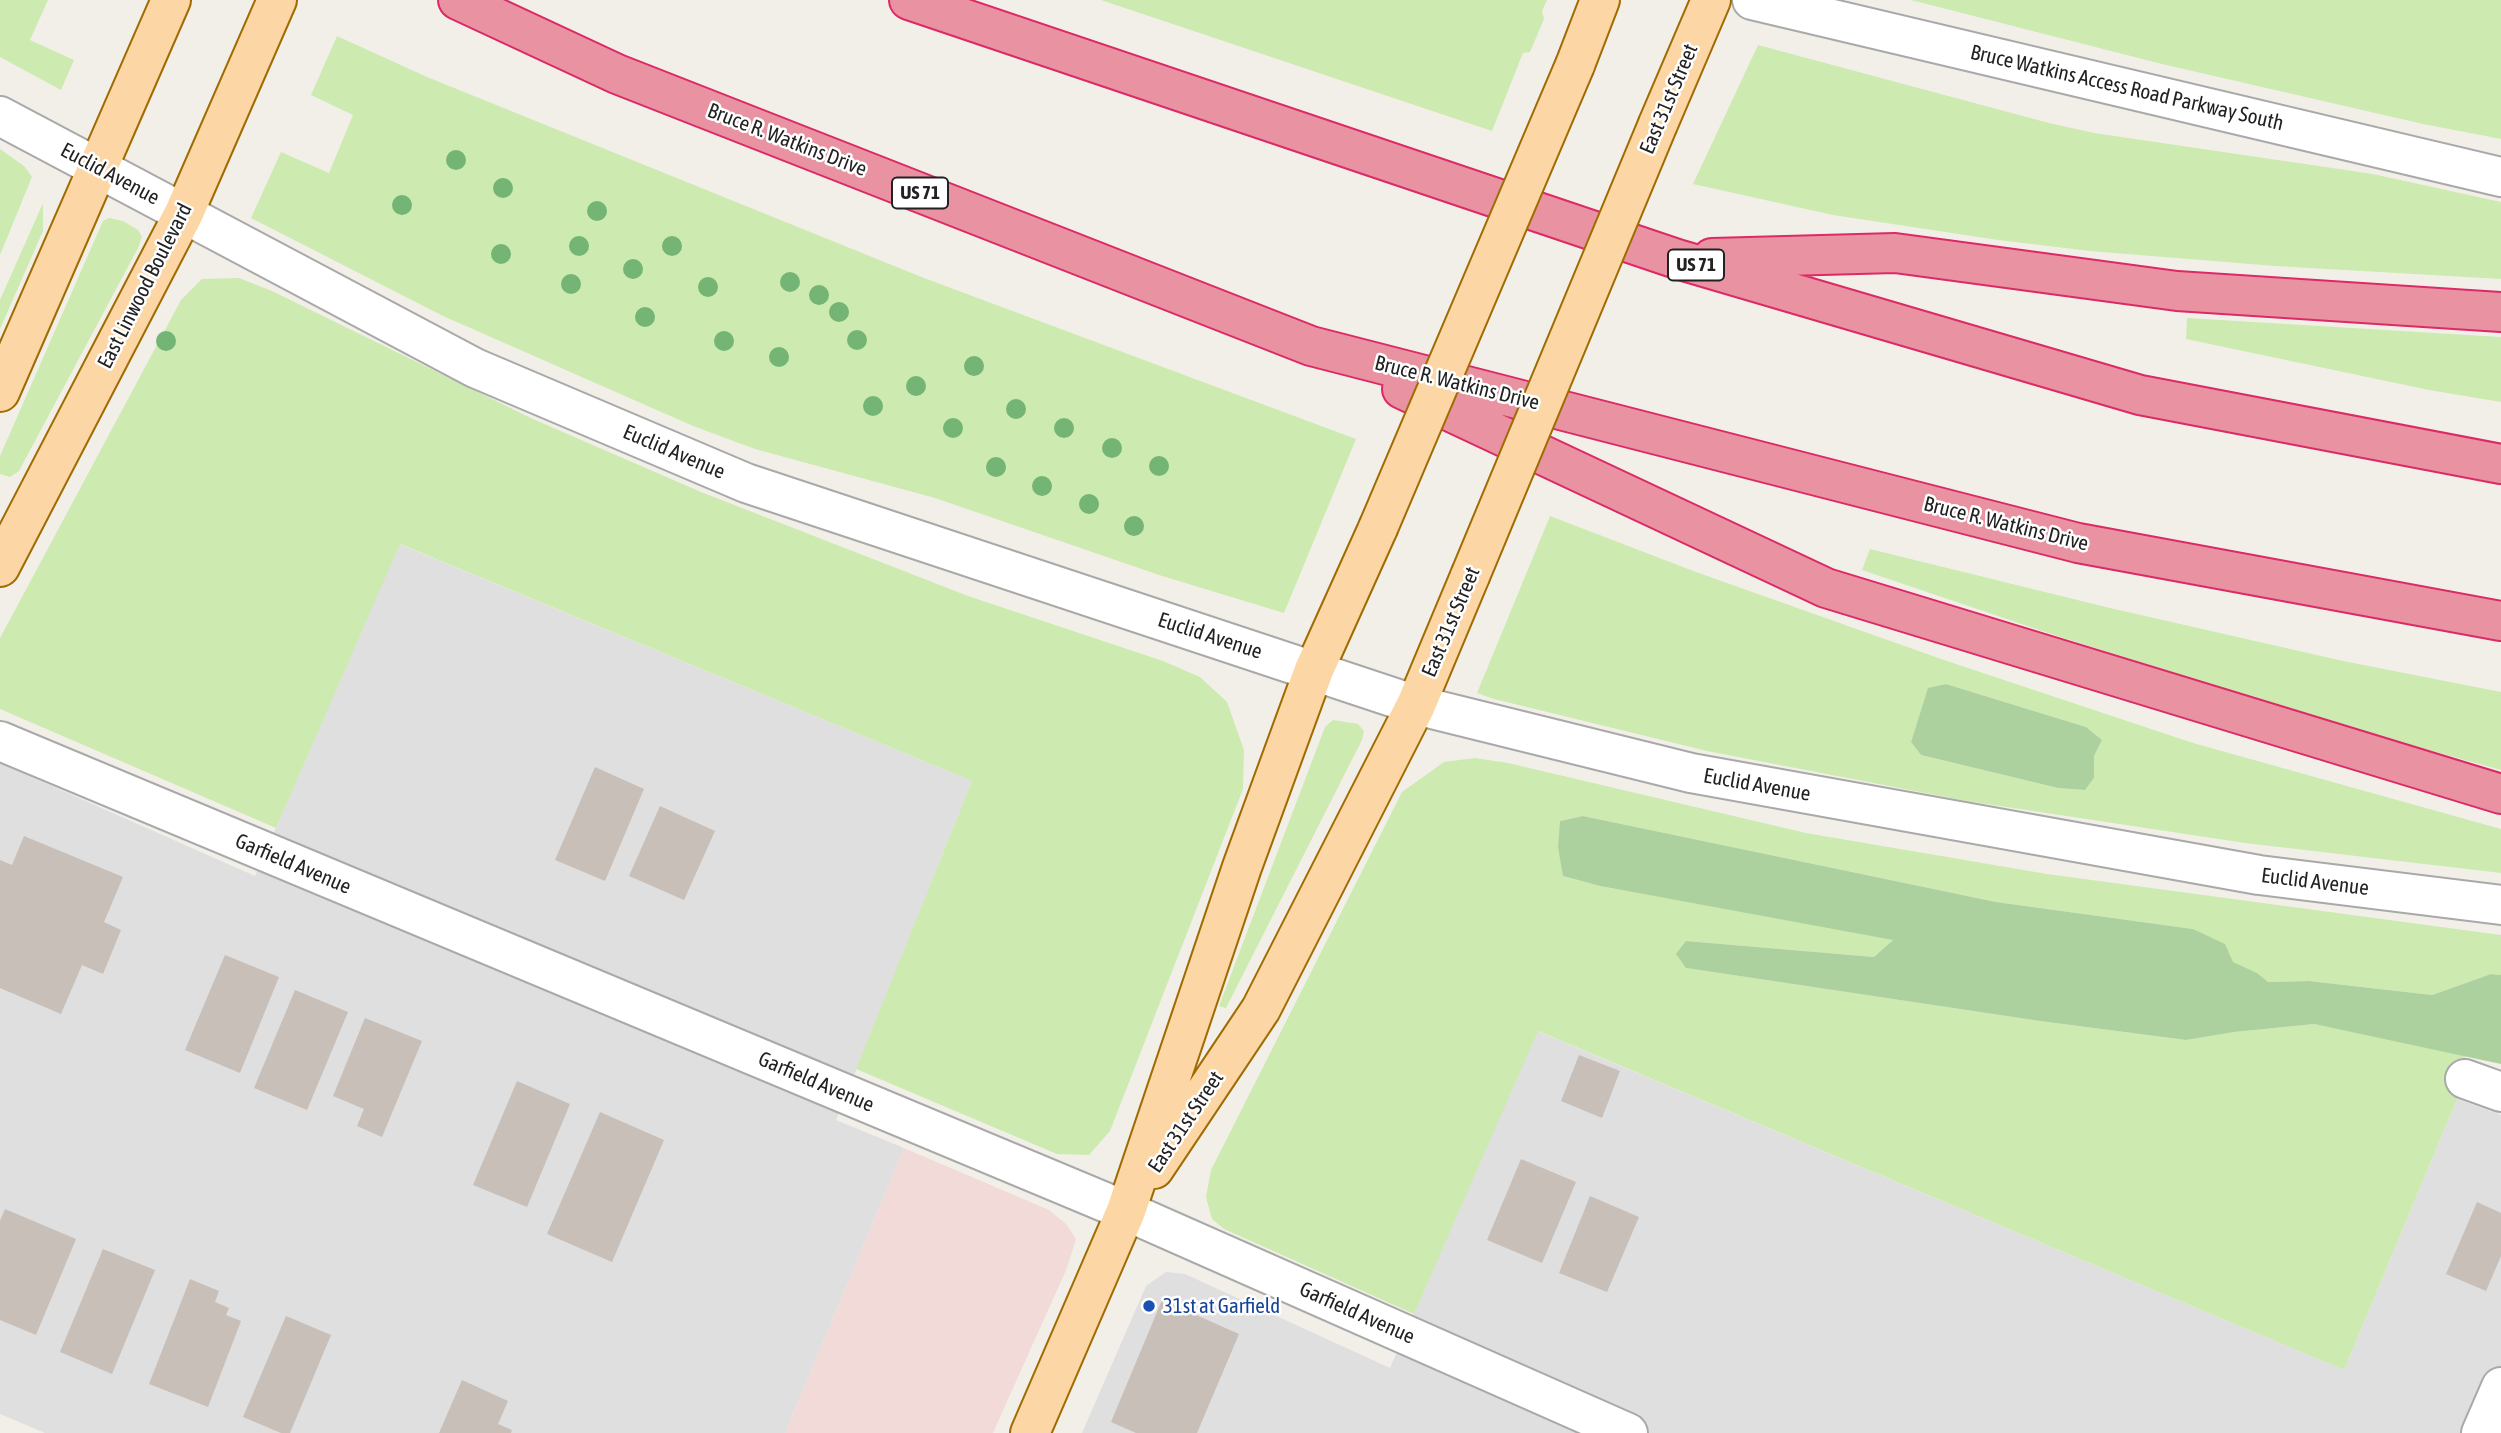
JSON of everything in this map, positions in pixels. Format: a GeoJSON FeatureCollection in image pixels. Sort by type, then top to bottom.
{"type":"FeatureCollection","features":[{"type":"Feature","properties":{"kind":"highway","name":"Bruce R. Watkins Drive"},"geometry":{"type":"LineString","coordinates":[[458,0],[617,74],[1311,346],[2078,543],[2501,621]]}},
{"type":"Feature","properties":{"kind":"highway","name":"US 71"},"geometry":{"type":"LineString","coordinates":[[909,0],[1677,259],[2140,395],[2501,464]]}},
{"type":"Feature","properties":{"kind":"highway"},"geometry":{"type":"LineString","coordinates":[[1677,259],[1895,253],[2178,291],[2501,312]]}},
{"type":"Feature","properties":{"kind":"highway"},"geometry":{"type":"LineString","coordinates":[[1311,346],[1826,588],[2501,794]]}},
{"type":"Feature","properties":{"kind":"main road","name":"East Linwood Boulevard"},"geometry":{"type":"LineString","coordinates":[[0,567],[184,213],[277,0]]}},
{"type":"Feature","properties":{"kind":"main road","name":"East 31st Street"},"geometry":{"type":"LineString","coordinates":[[1030,1433],[1126,1212],[1242,867],[1314,670],[1378,528],[1575,65],[1600,0]]}},
{"type":"Feature","properties":{"kind":"main road","name":"East 31st Street"},"geometry":{"type":"LineString","coordinates":[[1126,1212],[1261,1009],[1416,705],[1711,0]]}},
{"type":"Feature","properties":{"kind":"main road"},"geometry":{"type":"LineString","coordinates":[[0,392],[164,16]]}},
{"type":"Feature","properties":{"kind":"street","name":"Bruce Watkins Access Road Parkway South"},"geometry":{"type":"LineString","coordinates":[[1752,0],[2501,177]]}},
{"type":"Feature","properties":{"kind":"street","name":"Euclid Avenue"},"geometry":{"type":"LineString","coordinates":[[0,116],[475,368],[746,483],[1416,705],[1691,773],[2259,875],[2501,905]]}},
{"type":"Feature","properties":{"kind":"street","name":"Garfield Avenue"},"geometry":{"type":"LineString","coordinates":[[0,741],[1126,1212],[1628,1433]]}},
{"type":"Feature","properties":{"kind":"street"},"geometry":{"type":"LineString","coordinates":[[2465,1079],[2501,1091]]}},
{"type":"Feature","properties":{"kind":"street"},"geometry":{"type":"LineString","coordinates":[[2481,1433],[2501,1387]]}},
{"type":"Feature","properties":{"kind":"shaded area"},"geometry":{"type":"Polygon","coordinates":[[[399,544],[972,781],[836,1120],[904,1148],[785,1433],[45,1433],[0,1414],[0,763],[255,876],[399,544]]]}},
{"type":"Feature","properties":{"kind":"shaded area"},"geometry":{"type":"Polygon","coordinates":[[[1537,1031],[2344,1370],[2457,1099],[2501,1115],[2501,1433],[1082,1433],[1146,1286],[1166,1272],[1185,1274],[1390,1368],[1537,1031]]]}},
{"type":"Feature","properties":{"kind":"shaded area"},"geometry":{"type":"Polygon","coordinates":[[[904,1148],[1049,1210],[1067,1225],[1076,1239],[1067,1268],[993,1433],[785,1433],[904,1148]]]}},
{"type":"Feature","properties":{"kind":"green space"},"geometry":{"type":"Polygon","coordinates":[[[0,0],[48,0],[30,40],[74,60],[61,90],[0,57],[0,0]]]}},
{"type":"Feature","properties":{"kind":"green space"},"geometry":{"type":"Polygon","coordinates":[[[1101,0],[1547,0],[1542,11],[1544,19],[1530,52],[1523,53],[1492,131],[1101,0]]]}},
{"type":"Feature","properties":{"kind":"green space"},"geometry":{"type":"Polygon","coordinates":[[[1911,0],[2501,0],[2501,139],[2423,124],[2162,64],[1911,0]]]}},
{"type":"Feature","properties":{"kind":"green space"},"geometry":{"type":"Polygon","coordinates":[[[337,36],[427,77],[924,278],[1356,439],[1284,613],[1159,575],[935,498],[755,449],[693,426],[443,316],[251,218],[281,152],[329,173],[353,115],[311,95],[337,36]]]}},
{"type":"Feature","properties":{"kind":"green space"},"geometry":{"type":"Polygon","coordinates":[[[1758,45],[2094,133],[2373,174],[2501,202],[2501,279],[2275,266],[2090,251],[1833,215],[1693,184],[1758,45]]]}},
{"type":"Feature","properties":{"kind":"green space"},"geometry":{"type":"Polygon","coordinates":[[[0,149],[24,166],[32,177],[0,255],[0,149]]]}},
{"type":"Feature","properties":{"kind":"green space"},"geometry":{"type":"Polygon","coordinates":[[[43,203],[43,231],[0,329],[0,300],[43,203]]]}},
{"type":"Feature","properties":{"kind":"green space"},"geometry":{"type":"Polygon","coordinates":[[[109,218],[123,221],[138,230],[142,237],[138,248],[19,471],[10,477],[0,474],[0,456],[103,221],[109,218]]]}},
{"type":"Feature","properties":{"kind":"green space"},"geometry":{"type":"Polygon","coordinates":[[[239,278],[272,291],[533,419],[701,492],[968,596],[1163,661],[1200,677],[1227,702],[1244,750],[1243,789],[1110,1131],[1089,1155],[1057,1154],[856,1069],[972,781],[400,544],[276,828],[0,709],[0,638],[181,300],[202,279],[239,278]]]}},
{"type":"Feature","properties":{"kind":"green space"},"geometry":{"type":"Polygon","coordinates":[[[2187,318],[2501,337],[2501,402],[2429,390],[2186,339],[2187,318]]]}},
{"type":"Feature","properties":{"kind":"green space"},"geometry":{"type":"Polygon","coordinates":[[[1550,516],[1696,572],[1944,660],[2193,743],[2501,829],[2501,873],[2245,843],[1967,801],[1707,751],[1477,693],[1550,516]],[[1946,684],[1928,689],[1911,742],[1921,755],[2058,788],[2085,790],[2094,778],[2094,756],[2102,740],[2086,727],[1946,684]]]}},
{"type":"Feature","properties":{"kind":"green space"},"geometry":{"type":"Polygon","coordinates":[[[1870,549],[2110,608],[2343,661],[2501,692],[2501,770],[2335,724],[2048,633],[1862,570],[1870,549]]]}},
{"type":"Feature","properties":{"kind":"green space"},"geometry":{"type":"Polygon","coordinates":[[[1946,684],[2086,727],[2102,740],[2094,756],[2094,778],[2085,790],[2058,788],[1921,755],[1911,742],[1928,688],[1946,684]]]}},
{"type":"Feature","properties":{"kind":"green space"},"geometry":{"type":"Polygon","coordinates":[[[1333,720],[1358,724],[1364,731],[1362,740],[1226,1008],[1219,1006],[1325,727],[1333,720]]]}},
{"type":"Feature","properties":{"kind":"green space"},"geometry":{"type":"Polygon","coordinates":[[[1475,758],[1508,763],[1806,833],[2047,874],[2501,935],[2501,975],[2491,974],[2432,995],[2309,981],[2267,982],[2257,973],[2232,962],[2193,929],[1996,902],[1583,816],[1560,821],[1563,876],[1600,886],[1894,939],[1874,957],[1686,941],[1686,968],[2186,1040],[2233,1032],[2314,1024],[2466,1055],[2455,1083],[2457,1099],[2344,1370],[1538,1031],[1414,1314],[1224,1229],[1212,1219],[1206,1197],[1211,1170],[1402,792],[1444,762],[1475,758]]]}},
{"type":"Feature","properties":{"kind":"green space"},"geometry":{"type":"Polygon","coordinates":[[[1583,816],[1996,902],[2193,929],[2225,944],[2233,962],[2257,973],[2268,982],[2309,981],[2432,995],[2491,974],[2501,975],[2501,1064],[2314,1024],[2186,1040],[1686,968],[1676,954],[1686,941],[1874,957],[1893,940],[1600,886],[1563,876],[1558,847],[1560,821],[1583,816]]]}},
{"type":"Feature","properties":{"kind":"building"},"geometry":{"type":"Polygon","coordinates":[[[595,767],[644,789],[605,881],[555,860],[595,767]]]}},
{"type":"Feature","properties":{"kind":"building"},"geometry":{"type":"Polygon","coordinates":[[[660,806],[715,831],[684,900],[629,876],[660,806]]]}},
{"type":"Feature","properties":{"kind":"building"},"geometry":{"type":"Polygon","coordinates":[[[24,836],[123,877],[104,922],[121,930],[103,974],[82,965],[61,1014],[0,988],[0,860],[12,865],[24,836]]]}},
{"type":"Feature","properties":{"kind":"building"},"geometry":{"type":"Polygon","coordinates":[[[225,955],[279,977],[240,1073],[185,1050],[225,955]]]}},
{"type":"Feature","properties":{"kind":"building"},"geometry":{"type":"Polygon","coordinates":[[[295,990],[348,1012],[307,1110],[254,1088],[295,990]]]}},
{"type":"Feature","properties":{"kind":"building"},"geometry":{"type":"Polygon","coordinates":[[[365,1018],[422,1041],[382,1137],[357,1126],[364,1109],[333,1096],[365,1018]]]}},
{"type":"Feature","properties":{"kind":"building"},"geometry":{"type":"Polygon","coordinates":[[[1579,1055],[1620,1071],[1602,1118],[1561,1101],[1579,1055]]]}},
{"type":"Feature","properties":{"kind":"building"},"geometry":{"type":"Polygon","coordinates":[[[517,1081],[570,1104],[527,1207],[473,1185],[517,1081]]]}},
{"type":"Feature","properties":{"kind":"building"},"geometry":{"type":"Polygon","coordinates":[[[600,1112],[664,1140],[612,1262],[547,1234],[600,1112]]]}},
{"type":"Feature","properties":{"kind":"building"},"geometry":{"type":"Polygon","coordinates":[[[1521,1159],[1576,1182],[1542,1263],[1487,1240],[1521,1159]]]}},
{"type":"Feature","properties":{"kind":"building"},"geometry":{"type":"Polygon","coordinates":[[[1590,1196],[1639,1217],[1607,1292],[1559,1273],[1590,1196]]]}},
{"type":"Feature","properties":{"kind":"building"},"geometry":{"type":"Polygon","coordinates":[[[2477,1202],[2501,1213],[2501,1256],[2486,1291],[2446,1274],[2477,1202]]]}},
{"type":"Feature","properties":{"kind":"building"},"geometry":{"type":"Polygon","coordinates":[[[5,1209],[76,1239],[36,1335],[0,1320],[0,1221],[5,1209]]]}},
{"type":"Feature","properties":{"kind":"building"},"geometry":{"type":"Polygon","coordinates":[[[103,1249],[155,1270],[112,1374],[60,1352],[103,1249]]]}},
{"type":"Feature","properties":{"kind":"building"},"geometry":{"type":"Polygon","coordinates":[[[190,1279],[219,1291],[215,1302],[229,1308],[226,1315],[241,1321],[208,1407],[149,1384],[190,1279]]]}},
{"type":"Feature","properties":{"kind":"building"},"geometry":{"type":"Polygon","coordinates":[[[1162,1300],[1239,1334],[1197,1433],[1136,1433],[1111,1422],[1162,1300]]]}},
{"type":"Feature","properties":{"kind":"building"},"geometry":{"type":"Polygon","coordinates":[[[286,1316],[331,1335],[290,1433],[281,1433],[243,1417],[286,1316]]]}},
{"type":"Feature","properties":{"kind":"building"},"geometry":{"type":"Polygon","coordinates":[[[462,1380],[508,1401],[498,1424],[512,1430],[511,1433],[439,1433],[462,1380]]]}},
{"type":"Feature","properties":{"kind":"place","name":"31st at Garfield"},"geometry":{"type":"Point","coordinates":[1149,1306]}}]}
